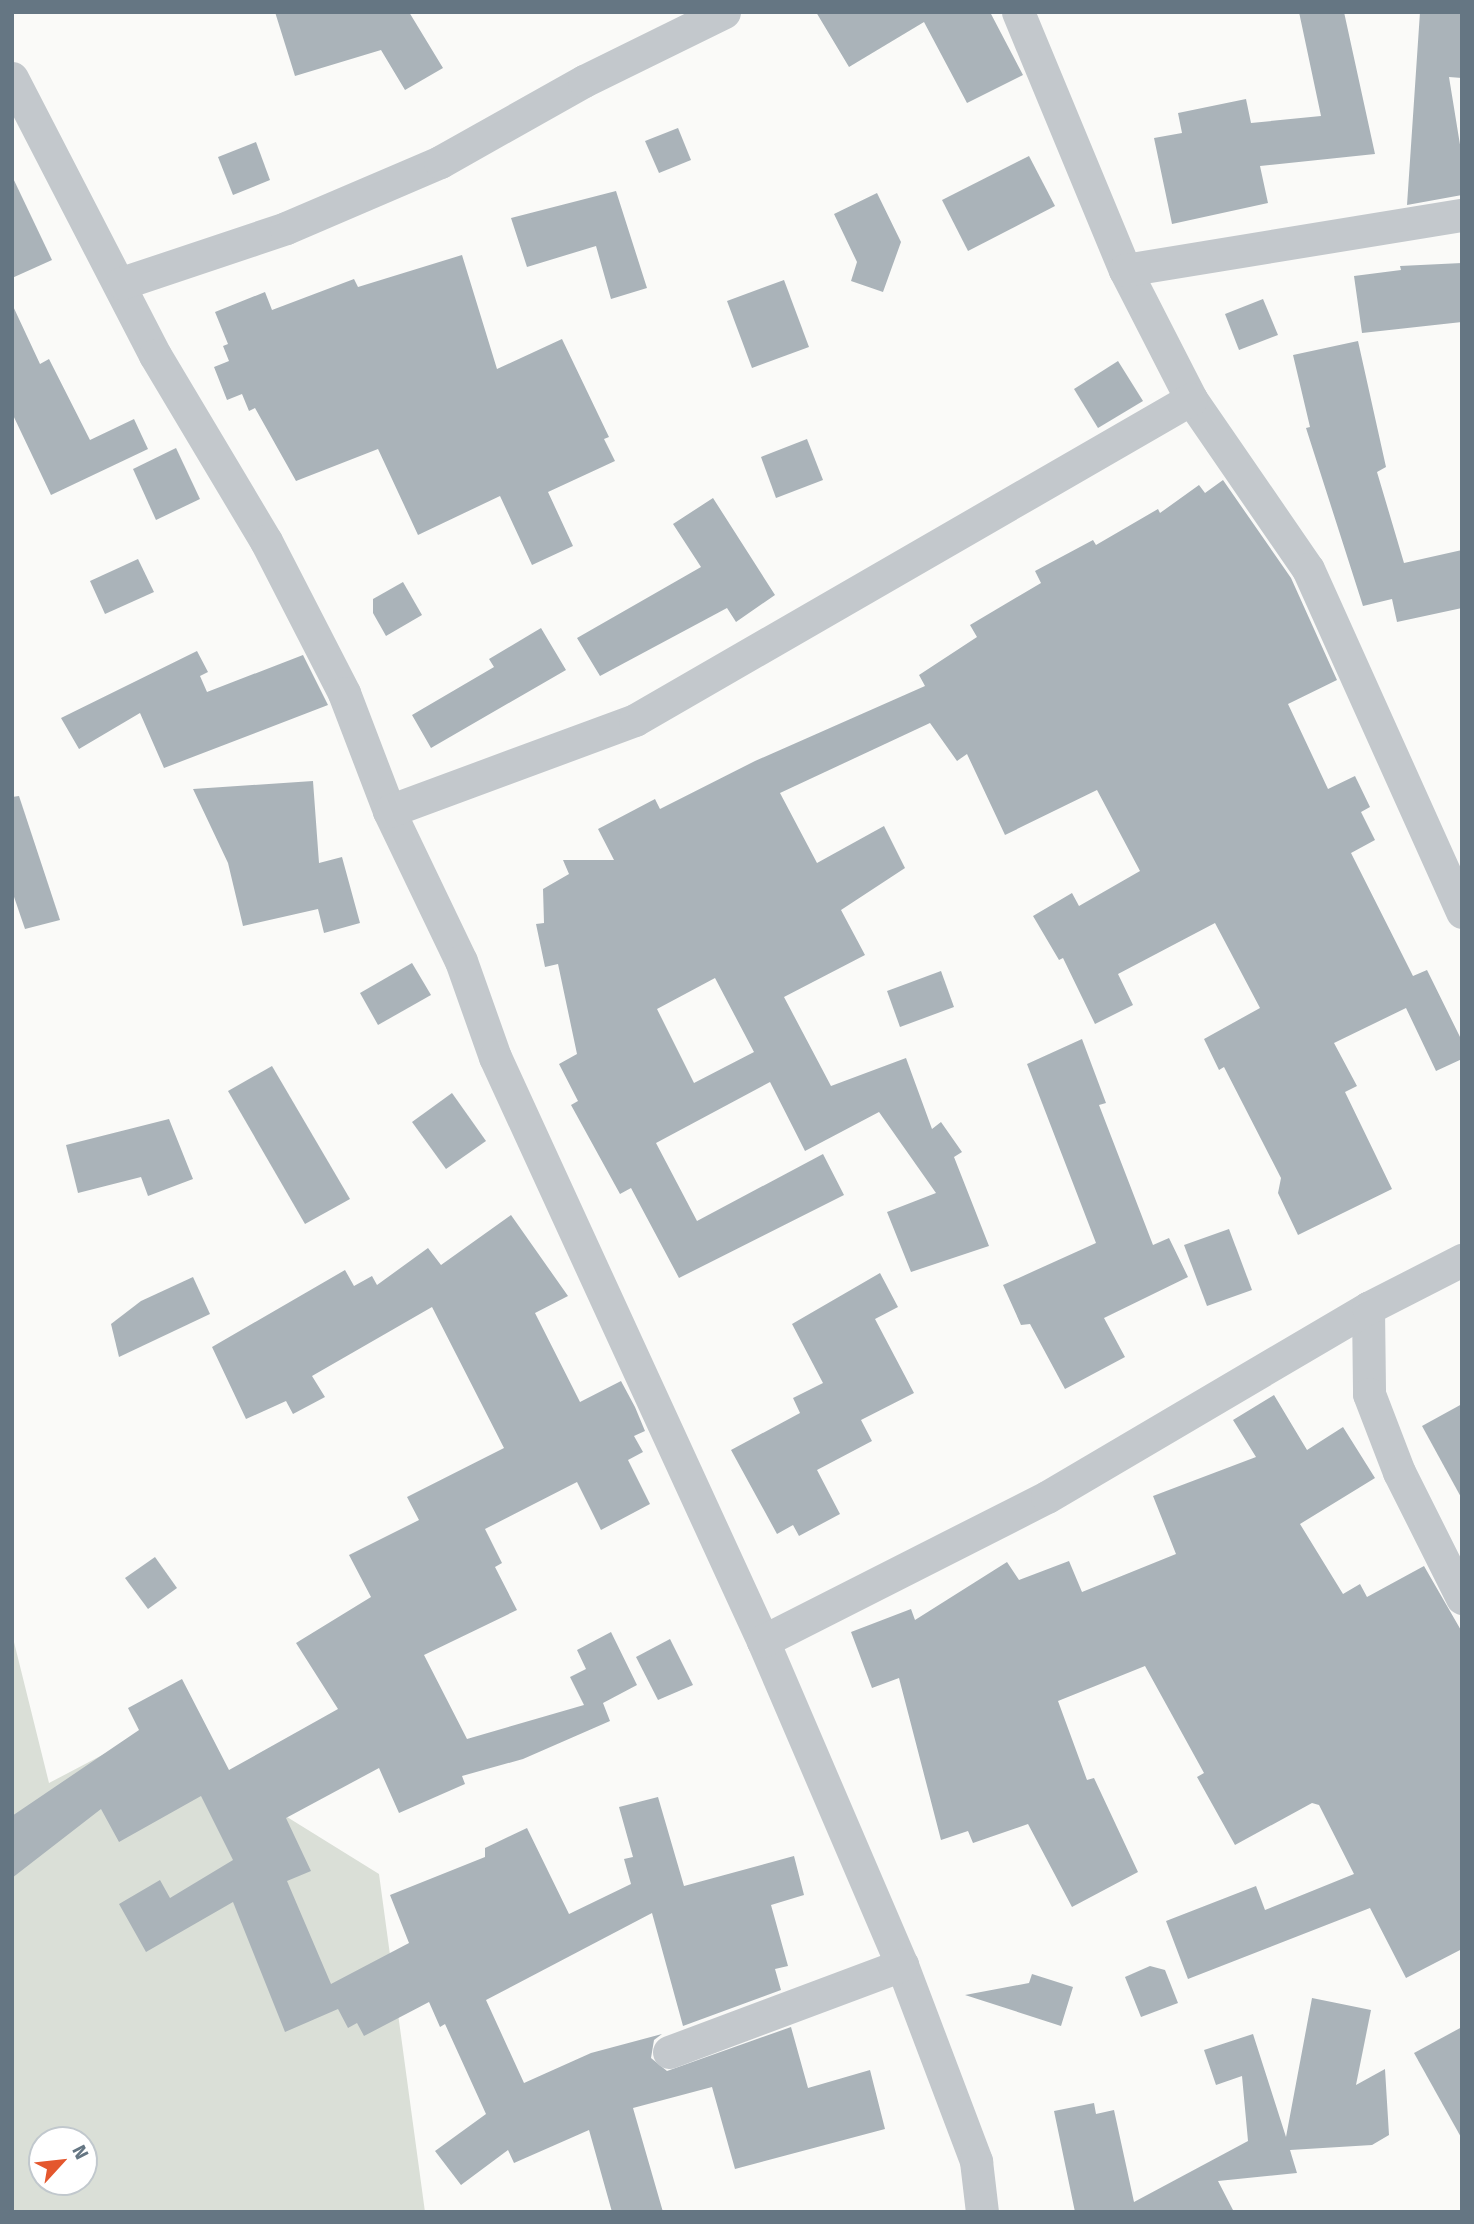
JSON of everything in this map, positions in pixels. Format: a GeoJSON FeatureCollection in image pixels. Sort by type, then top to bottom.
{"type":"FeatureCollection","features":[{"type":"Feature","properties":{"kind":"street"},"geometry":{"type":"LineString","coordinates":[[122,283],[286,228],[440,162],[584,81],[724,12]]}},
{"type":"Feature","properties":{"kind":"street"},"geometry":{"type":"LineString","coordinates":[[1017,12],[1125,270],[1191,399],[1308,569],[1462,912]]}},
{"type":"Feature","properties":{"kind":"street"},"geometry":{"type":"LineString","coordinates":[[12,78],[122,283],[155,355],[266,541],[344,693],[389,811],[461,961],[495,1057],[763,1641],[902,1965],[976,2161],[982,2212]]}},
{"type":"Feature","properties":{"kind":"street"},"geometry":{"type":"LineString","coordinates":[[1125,270],[1462,215]]}},
{"type":"Feature","properties":{"kind":"street"},"geometry":{"type":"LineString","coordinates":[[389,811],[635,720],[1191,399]]}},
{"type":"Feature","properties":{"kind":"street"},"geometry":{"type":"LineString","coordinates":[[763,1641],[1047,1497],[1368,1308],[1462,1260]]}},
{"type":"Feature","properties":{"kind":"street"},"geometry":{"type":"LineString","coordinates":[[1368,1308],[1369,1394],[1399,1472],[1462,1598]]}},
{"type":"Feature","properties":{"kind":"street"},"geometry":{"type":"LineString","coordinates":[[669,2052],[902,1965]]}},
{"type":"Feature","properties":{"kind":"shaded area"},"geometry":{"type":"Polygon","coordinates":[[[12,1634],[49,1783],[148,1731],[379,1874],[425,2212],[12,2212],[12,1634]]]}},
{"type":"Feature","properties":{"kind":"building"},"geometry":{"type":"Polygon","coordinates":[[[275,12],[409,12],[443,68],[405,90],[381,50],[295,76],[275,12]]]}},
{"type":"Feature","properties":{"kind":"building"},"geometry":{"type":"Polygon","coordinates":[[[816,12],[990,12],[1023,75],[967,103],[924,22],[849,67],[816,12]]]}},
{"type":"Feature","properties":{"kind":"building"},"geometry":{"type":"Polygon","coordinates":[[[1299,12],[1344,12],[1375,154],[1260,166],[1268,203],[1172,224],[1154,138],[1182,133],[1178,113],[1246,99],[1251,123],[1321,116],[1299,12]]]}},
{"type":"Feature","properties":{"kind":"building"},"geometry":{"type":"Polygon","coordinates":[[[1420,12],[1462,12],[1462,78],[1449,77],[1462,157],[1462,195],[1407,205],[1420,12]]]}},
{"type":"Feature","properties":{"kind":"building"},"geometry":{"type":"Polygon","coordinates":[[[678,128],[691,160],[659,173],[645,141],[678,128]]]}},
{"type":"Feature","properties":{"kind":"building"},"geometry":{"type":"Polygon","coordinates":[[[256,142],[270,180],[233,195],[218,157],[256,142]]]}},
{"type":"Feature","properties":{"kind":"building"},"geometry":{"type":"Polygon","coordinates":[[[1029,156],[1055,206],[968,251],[942,200],[1029,156]]]}},
{"type":"Feature","properties":{"kind":"building"},"geometry":{"type":"Polygon","coordinates":[[[12,176],[52,260],[12,278],[12,176]]]}},
{"type":"Feature","properties":{"kind":"building"},"geometry":{"type":"Polygon","coordinates":[[[616,191],[647,288],[611,299],[596,246],[527,267],[511,218],[616,191]]]}},
{"type":"Feature","properties":{"kind":"building"},"geometry":{"type":"Polygon","coordinates":[[[877,193],[901,242],[883,292],[851,281],[857,262],[834,214],[877,193]]]}},
{"type":"Feature","properties":{"kind":"building"},"geometry":{"type":"Polygon","coordinates":[[[462,255],[497,369],[562,339],[609,437],[604,439],[615,461],[548,492],[573,546],[532,565],[500,496],[418,535],[378,449],[296,481],[255,408],[249,411],[242,394],[227,400],[214,367],[229,361],[223,346],[228,344],[215,312],[265,292],[272,310],[354,279],[358,287],[462,255]]]}},
{"type":"Feature","properties":{"kind":"building"},"geometry":{"type":"Polygon","coordinates":[[[1462,263],[1462,322],[1362,333],[1354,276],[1401,270],[1400,266],[1462,263]]]}},
{"type":"Feature","properties":{"kind":"building"},"geometry":{"type":"Polygon","coordinates":[[[784,280],[809,347],[752,368],[727,301],[784,280]]]}},
{"type":"Feature","properties":{"kind":"building"},"geometry":{"type":"Polygon","coordinates":[[[1263,299],[1278,335],[1239,350],[1225,314],[1263,299]]]}},
{"type":"Feature","properties":{"kind":"building"},"geometry":{"type":"Polygon","coordinates":[[[12,304],[40,364],[49,359],[90,440],[134,419],[148,449],[51,495],[12,413],[12,304]]]}},
{"type":"Feature","properties":{"kind":"building"},"geometry":{"type":"Polygon","coordinates":[[[1358,341],[1386,467],[1377,472],[1404,563],[1462,550],[1462,608],[1397,622],[1392,599],[1363,606],[1306,428],[1310,427],[1293,355],[1358,341]]]}},
{"type":"Feature","properties":{"kind":"building"},"geometry":{"type":"Polygon","coordinates":[[[1118,361],[1143,401],[1098,428],[1074,389],[1118,361]]]}},
{"type":"Feature","properties":{"kind":"building"},"geometry":{"type":"Polygon","coordinates":[[[807,439],[823,480],[776,498],[761,457],[807,439]]]}},
{"type":"Feature","properties":{"kind":"building"},"geometry":{"type":"Polygon","coordinates":[[[176,448],[200,499],[156,520],[133,469],[176,448]]]}},
{"type":"Feature","properties":{"kind":"building"},"geometry":{"type":"Polygon","coordinates":[[[1223,480],[1291,578],[1337,680],[1288,704],[1328,789],[1355,776],[1370,807],[1361,812],[1375,840],[1351,853],[1413,976],[1427,970],[1462,1041],[1462,1059],[1436,1071],[1406,1008],[1334,1043],[1357,1086],[1345,1092],[1392,1189],[1298,1235],[1278,1193],[1281,1178],[1224,1067],[1219,1070],[1204,1039],[1260,1008],[1215,923],[1118,974],[1133,1005],[1095,1024],[1063,958],[1059,960],[1033,916],[1072,893],[1079,906],[1140,871],[1097,790],[1005,835],[967,754],[957,761],[930,723],[780,793],[817,863],[884,826],[905,868],[841,910],[865,955],[784,997],[831,1086],[906,1058],[932,1129],[941,1122],[962,1152],[954,1157],[989,1246],[911,1272],[887,1212],[936,1193],[879,1112],[805,1151],[770,1082],[656,1143],[697,1221],[823,1154],[844,1195],[679,1278],[631,1188],[620,1194],[571,1105],[578,1101],[559,1064],[577,1054],[558,964],[545,967],[536,924],[544,923],[543,889],[569,874],[563,860],[614,860],[598,829],[655,799],[660,809],[755,761],[925,686],[919,675],[977,637],[970,625],[1041,583],[1035,571],[1093,540],[1096,545],[1158,509],[1160,513],[1199,485],[1205,493],[1223,480]],[[715,978],[657,1009],[694,1083],[754,1052],[715,978]]]}},
{"type":"Feature","properties":{"kind":"building"},"geometry":{"type":"Polygon","coordinates":[[[713,498],[775,595],[736,622],[727,608],[600,676],[577,638],[701,567],[673,524],[713,498]]]}},
{"type":"Feature","properties":{"kind":"building"},"geometry":{"type":"Polygon","coordinates":[[[138,559],[154,592],[105,614],[90,581],[138,559]]]}},
{"type":"Feature","properties":{"kind":"building"},"geometry":{"type":"Polygon","coordinates":[[[403,582],[422,615],[386,636],[373,613],[373,599],[403,582]]]}},
{"type":"Feature","properties":{"kind":"building"},"geometry":{"type":"Polygon","coordinates":[[[541,628],[566,670],[431,748],[412,715],[494,667],[489,659],[541,628]]]}},
{"type":"Feature","properties":{"kind":"building"},"geometry":{"type":"Polygon","coordinates":[[[197,651],[208,672],[200,676],[207,692],[303,655],[328,705],[164,768],[140,713],[79,749],[61,718],[197,651]]]}},
{"type":"Feature","properties":{"kind":"building"},"geometry":{"type":"Polygon","coordinates":[[[313,781],[319,863],[342,857],[360,923],[324,933],[318,909],[243,926],[228,863],[193,789],[313,781]]]}},
{"type":"Feature","properties":{"kind":"building"},"geometry":{"type":"Polygon","coordinates":[[[19,796],[60,920],[25,929],[12,891],[12,797],[19,796]]]}},
{"type":"Feature","properties":{"kind":"building"},"geometry":{"type":"Polygon","coordinates":[[[412,963],[431,995],[378,1025],[360,993],[412,963]]]}},
{"type":"Feature","properties":{"kind":"building"},"geometry":{"type":"Polygon","coordinates":[[[941,971],[954,1007],[900,1027],[887,991],[941,971]]]}},
{"type":"Feature","properties":{"kind":"building"},"geometry":{"type":"Polygon","coordinates":[[[1082,1039],[1106,1103],[1099,1105],[1153,1245],[1169,1238],[1188,1277],[1104,1318],[1125,1357],[1065,1389],[1030,1324],[1021,1325],[1003,1285],[1096,1243],[1027,1064],[1082,1039]]]}},
{"type":"Feature","properties":{"kind":"building"},"geometry":{"type":"Polygon","coordinates":[[[272,1066],[350,1199],[305,1224],[228,1091],[272,1066]]]}},
{"type":"Feature","properties":{"kind":"building"},"geometry":{"type":"Polygon","coordinates":[[[452,1093],[486,1141],[446,1169],[412,1122],[452,1093]]]}},
{"type":"Feature","properties":{"kind":"building"},"geometry":{"type":"Polygon","coordinates":[[[169,1119],[193,1179],[148,1196],[141,1177],[78,1193],[66,1145],[169,1119]]]}},
{"type":"Feature","properties":{"kind":"building"},"geometry":{"type":"Polygon","coordinates":[[[511,1215],[568,1296],[535,1313],[580,1402],[621,1381],[635,1407],[645,1431],[634,1436],[643,1452],[628,1460],[650,1504],[601,1530],[577,1482],[485,1529],[502,1563],[495,1567],[517,1610],[424,1655],[467,1739],[584,1705],[570,1677],[586,1669],[577,1650],[611,1632],[637,1685],[603,1703],[610,1721],[523,1759],[462,1776],[465,1784],[399,1813],[379,1768],[286,1818],[311,1871],[287,1881],[331,1984],[409,1943],[390,1895],[485,1857],[485,1848],[527,1828],[569,1914],[631,1884],[624,1859],[633,1857],[619,1807],[658,1797],[684,1886],[794,1856],[804,1895],[771,1905],[788,1966],[775,1969],[781,1990],[683,2026],[652,1913],[486,2000],[524,2083],[591,2053],[662,2034],[654,2040],[651,2058],[667,2071],[791,2027],[808,2088],[870,2070],[885,2129],[735,2169],[712,2087],[633,2108],[663,2212],[612,2212],[589,2130],[514,2163],[508,2150],[461,2185],[435,2151],[486,2114],[445,2024],[440,2027],[429,2002],[364,2036],[357,2023],[348,2028],[338,2009],[285,2032],[233,1902],[146,1952],[119,1904],[160,1880],[170,1898],[233,1860],[201,1796],[119,1842],[101,1809],[12,1878],[12,1816],[139,1730],[128,1708],[182,1679],[229,1770],[338,1709],[296,1643],[371,1597],[349,1555],[419,1520],[407,1497],[504,1448],[432,1307],[312,1376],[325,1397],[293,1414],[286,1401],[246,1419],[212,1347],[345,1270],[354,1286],[372,1276],[377,1285],[428,1248],[441,1265],[511,1215]]]}},
{"type":"Feature","properties":{"kind":"building"},"geometry":{"type":"Polygon","coordinates":[[[1229,1229],[1252,1290],[1207,1306],[1184,1245],[1229,1229]]]}},
{"type":"Feature","properties":{"kind":"building"},"geometry":{"type":"Polygon","coordinates":[[[880,1273],[898,1307],[875,1319],[914,1393],[861,1420],[872,1441],[817,1470],[840,1514],[799,1536],[793,1525],[777,1534],[731,1450],[800,1413],[793,1398],[823,1383],[792,1324],[880,1273]]]}},
{"type":"Feature","properties":{"kind":"building"},"geometry":{"type":"Polygon","coordinates":[[[193,1277],[210,1314],[119,1357],[111,1324],[141,1301],[193,1277]]]}},
{"type":"Feature","properties":{"kind":"building"},"geometry":{"type":"Polygon","coordinates":[[[1274,1395],[1307,1450],[1343,1427],[1375,1478],[1300,1524],[1343,1594],[1360,1584],[1367,1597],[1424,1566],[1462,1632],[1462,1949],[1406,1978],[1370,1908],[1188,1979],[1166,1921],[1256,1886],[1265,1910],[1354,1874],[1319,1805],[1312,1803],[1235,1845],[1197,1777],[1204,1773],[1145,1666],[1058,1701],[1087,1780],[1094,1778],[1138,1872],[1072,1907],[1028,1824],[973,1843],[968,1831],[941,1840],[899,1678],[872,1688],[851,1632],[911,1609],[915,1620],[1007,1562],[1019,1580],[1069,1561],[1082,1592],[1176,1554],[1153,1496],[1256,1457],[1233,1420],[1274,1395]]]}},
{"type":"Feature","properties":{"kind":"building"},"geometry":{"type":"Polygon","coordinates":[[[1462,1404],[1462,1499],[1422,1426],[1462,1404]]]}},
{"type":"Feature","properties":{"kind":"building"},"geometry":{"type":"Polygon","coordinates":[[[155,1557],[177,1588],[148,1609],[125,1578],[155,1557]]]}},
{"type":"Feature","properties":{"kind":"building"},"geometry":{"type":"Polygon","coordinates":[[[670,1639],[693,1685],[658,1700],[636,1657],[670,1639]]]}},
{"type":"Feature","properties":{"kind":"building"},"geometry":{"type":"Polygon","coordinates":[[[1150,1966],[1165,1970],[1178,2003],[1141,2017],[1125,1977],[1150,1966]]]}},
{"type":"Feature","properties":{"kind":"building"},"geometry":{"type":"Polygon","coordinates":[[[1032,1974],[1073,1987],[1061,2026],[965,1995],[1029,1983],[1032,1974]]]}},
{"type":"Feature","properties":{"kind":"building"},"geometry":{"type":"Polygon","coordinates":[[[1312,1998],[1371,2010],[1356,2085],[1385,2069],[1389,2135],[1372,2145],[1290,2150],[1297,2173],[1218,2181],[1234,2212],[1075,2212],[1054,2111],[1094,2103],[1096,2114],[1114,2110],[1134,2202],[1248,2141],[1242,2076],[1216,2085],[1204,2050],[1253,2034],[1286,2137],[1312,1998]]]}},
{"type":"Feature","properties":{"kind":"building"},"geometry":{"type":"Polygon","coordinates":[[[1462,2027],[1462,2139],[1414,2053],[1462,2027]]]}}]}
